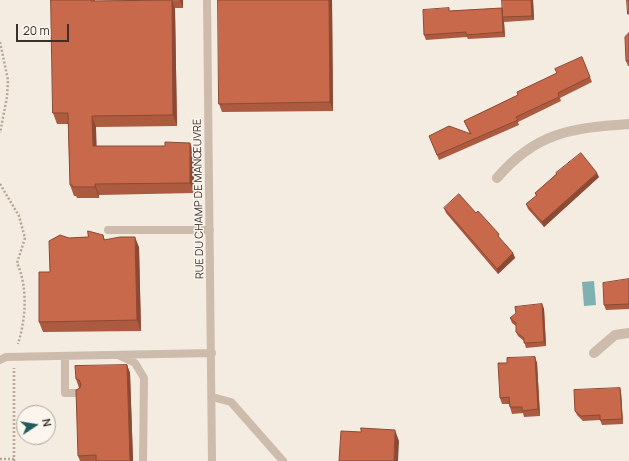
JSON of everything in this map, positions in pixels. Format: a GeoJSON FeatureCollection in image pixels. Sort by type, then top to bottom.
{"type":"FeatureCollection","features":[{"type":"Feature","properties":{"kind":"street"},"geometry":{"type":"LineString","coordinates":[[497,178],[520,154],[554,137],[580,128],[629,124]]}},
{"type":"Feature","properties":{"kind":"street"},"geometry":{"type":"LineString","coordinates":[[594,353],[615,335],[629,333]]}},
{"type":"Feature","properties":{"kind":"lane","name":"RUE DU CHAMP DE MANŒUVRE"},"geometry":{"type":"LineString","coordinates":[[207,0],[212,461]]}},
{"type":"Feature","properties":{"kind":"lane"},"geometry":{"type":"LineString","coordinates":[[108,230],[210,230]]}},
{"type":"Feature","properties":{"kind":"lane"},"geometry":{"type":"LineString","coordinates":[[0,360],[6,357],[212,353]]}},
{"type":"Feature","properties":{"kind":"lane"},"geometry":{"type":"LineString","coordinates":[[118,355],[135,363],[144,378],[143,461]]}},
{"type":"Feature","properties":{"kind":"lane"},"geometry":{"type":"LineString","coordinates":[[65,356],[65,393],[79,393]]}},
{"type":"Feature","properties":{"kind":"lane"},"geometry":{"type":"LineString","coordinates":[[212,397],[231,402],[283,461]]}},
{"type":"Feature","properties":{"kind":"path"},"geometry":{"type":"LineString","coordinates":[[0,42],[8,80],[7,97],[0,133]]}},
{"type":"Feature","properties":{"kind":"path"},"geometry":{"type":"LineString","coordinates":[[0,184],[19,216],[25,238],[17,263],[23,277],[24,325],[16,350]]}},
{"type":"Feature","properties":{"kind":"path"},"geometry":{"type":"LineString","coordinates":[[0,459],[14,460],[14,360]]}},
{"type":"Feature","properties":{"kind":"water"},"geometry":{"type":"Polygon","coordinates":[[[594,281],[596,305],[584,306],[582,282],[594,281]]]}},
{"type":"Feature","properties":{"kind":"building"},"geometry":{"type":"Polygon","coordinates":[[[51,0],[172,0],[173,115],[92,116],[93,146],[165,146],[165,142],[190,143],[190,183],[95,184],[95,187],[73,187],[70,185],[68,113],[53,113],[51,0]]]}},
{"type":"Feature","properties":{"kind":"building"},"geometry":{"type":"Polygon","coordinates":[[[218,0],[329,0],[330,102],[219,104],[218,0]]]}},
{"type":"Feature","properties":{"kind":"building"},"geometry":{"type":"Polygon","coordinates":[[[502,0],[531,0],[532,16],[503,17],[502,0]]]}},
{"type":"Feature","properties":{"kind":"building"},"geometry":{"type":"Polygon","coordinates":[[[627,0],[629,0],[629,14],[628,14],[627,0]]]}},
{"type":"Feature","properties":{"kind":"building"},"geometry":{"type":"Polygon","coordinates":[[[449,8],[449,11],[502,8],[503,32],[466,35],[466,32],[424,35],[423,10],[449,8]]]}},
{"type":"Feature","properties":{"kind":"building"},"geometry":{"type":"Polygon","coordinates":[[[629,33],[629,61],[626,61],[625,37],[629,33]]]}},
{"type":"Feature","properties":{"kind":"building"},"geometry":{"type":"Polygon","coordinates":[[[582,57],[590,77],[558,93],[559,97],[516,117],[518,120],[437,155],[429,136],[449,126],[471,134],[464,121],[518,95],[517,92],[557,73],[555,69],[582,57]]]}},
{"type":"Feature","properties":{"kind":"building"},"geometry":{"type":"Polygon","coordinates":[[[581,153],[597,173],[542,222],[526,204],[537,195],[535,193],[557,174],[556,173],[581,153]]]}},
{"type":"Feature","properties":{"kind":"building"},"geometry":{"type":"Polygon","coordinates":[[[459,194],[476,213],[478,211],[499,234],[498,236],[513,253],[497,269],[444,208],[459,194]]]}},
{"type":"Feature","properties":{"kind":"building"},"geometry":{"type":"Polygon","coordinates":[[[88,231],[103,235],[104,240],[120,237],[135,237],[137,320],[39,322],[39,272],[50,272],[49,241],[60,235],[69,238],[88,237],[88,231]]]}},
{"type":"Feature","properties":{"kind":"building"},"geometry":{"type":"Polygon","coordinates":[[[629,279],[629,304],[604,305],[603,283],[629,279]]]}},
{"type":"Feature","properties":{"kind":"building"},"geometry":{"type":"Polygon","coordinates":[[[542,304],[544,342],[524,343],[524,338],[516,332],[516,323],[510,318],[516,313],[515,307],[542,304]]]}},
{"type":"Feature","properties":{"kind":"building"},"geometry":{"type":"Polygon","coordinates":[[[535,357],[538,409],[522,411],[522,407],[510,407],[509,397],[500,398],[498,363],[507,363],[507,358],[535,357]]]}},
{"type":"Feature","properties":{"kind":"building"},"geometry":{"type":"Polygon","coordinates":[[[127,365],[130,461],[96,461],[96,455],[78,456],[76,390],[80,388],[81,384],[79,380],[76,379],[75,366],[127,365]]]}},
{"type":"Feature","properties":{"kind":"building"},"geometry":{"type":"Polygon","coordinates":[[[620,388],[622,419],[600,420],[600,415],[581,416],[575,411],[574,390],[620,388]]]}},
{"type":"Feature","properties":{"kind":"building"},"geometry":{"type":"Polygon","coordinates":[[[361,428],[395,430],[394,461],[339,461],[341,431],[361,432],[361,428]]]}}]}
